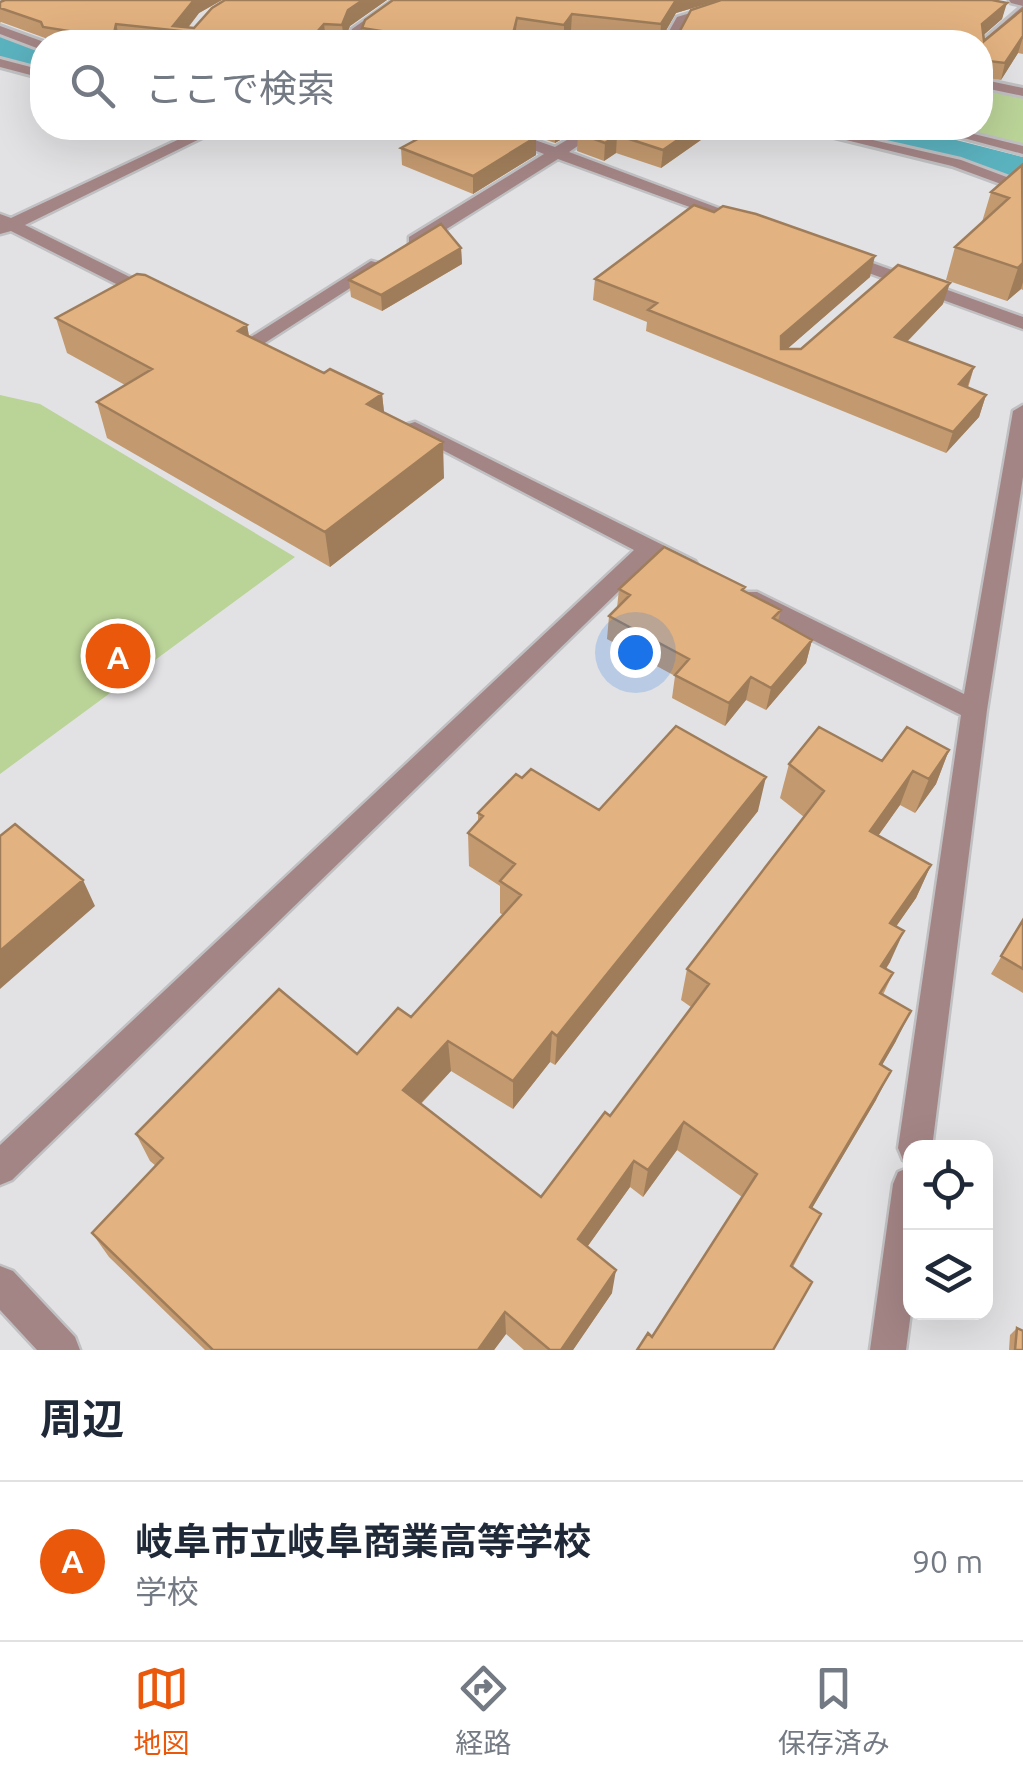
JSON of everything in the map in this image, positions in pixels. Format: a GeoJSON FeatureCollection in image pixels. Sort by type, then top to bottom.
{"type":"FeatureCollection","features":[{"type":"Feature","properties":{"kind":"street"},"geometry":{"type":"LineString","coordinates":[[361,30],[402,0]]}},
{"type":"Feature","properties":{"kind":"street"},"geometry":{"type":"LineString","coordinates":[[677,30],[682,20],[747,0]]}},
{"type":"Feature","properties":{"kind":"street"},"geometry":{"type":"LineString","coordinates":[[4,224],[188,140]]}},
{"type":"Feature","properties":{"kind":"street"},"geometry":{"type":"LineString","coordinates":[[520,140],[761,227]]}},
{"type":"Feature","properties":{"kind":"street"},"geometry":{"type":"LineString","coordinates":[[250,344],[579,140]]}},
{"type":"Feature","properties":{"kind":"street"},"geometry":{"type":"LineString","coordinates":[[4,224],[165,302]]}},
{"type":"Feature","properties":{"kind":"street"},"geometry":{"type":"LineString","coordinates":[[816,247],[882,280],[1023,323]]}},
{"type":"Feature","properties":{"kind":"street"},"geometry":{"type":"LineString","coordinates":[[917,1140],[974,710],[1023,411]]}},
{"type":"Feature","properties":{"kind":"street"},"geometry":{"type":"LineString","coordinates":[[389,415],[701,574]]}},
{"type":"Feature","properties":{"kind":"street"},"geometry":{"type":"LineString","coordinates":[[0,1168],[650,548]]}},
{"type":"Feature","properties":{"kind":"street"},"geometry":{"type":"LineString","coordinates":[[735,591],[974,710]]}},
{"type":"Feature","properties":{"kind":"street"},"geometry":{"type":"LineString","coordinates":[[888,1350],[904,1230]]}},
{"type":"Feature","properties":{"kind":"street"},"geometry":{"type":"LineString","coordinates":[[0,1284],[62,1350]]}},
{"type":"Feature","properties":{"kind":"lane"},"geometry":{"type":"LineString","coordinates":[[993,38],[1023,10]]}},
{"type":"Feature","properties":{"kind":"lane"},"geometry":{"type":"LineString","coordinates":[[0,30],[30,41]]}},
{"type":"Feature","properties":{"kind":"lane"},"geometry":{"type":"LineString","coordinates":[[0,63],[30,71]]}},
{"type":"Feature","properties":{"kind":"lane"},"geometry":{"type":"LineString","coordinates":[[993,86],[1023,92]]}},
{"type":"Feature","properties":{"kind":"lane"},"geometry":{"type":"LineString","coordinates":[[856,140],[956,163],[1023,188]]}},
{"type":"Feature","properties":{"kind":"lane"},"geometry":{"type":"LineString","coordinates":[[983,140],[1023,150]]}},
{"type":"Feature","properties":{"kind":"green space"},"geometry":{"type":"Polygon","coordinates":[[[993,91],[1023,97],[1023,146],[993,138],[993,91]]]}},
{"type":"Feature","properties":{"kind":"green space"},"geometry":{"type":"Polygon","coordinates":[[[0,395],[40,404],[295,557],[0,774],[0,395]]]}},
{"type":"Feature","properties":{"kind":"building"},"geometry":{"type":"Polygon","coordinates":[[[194,0],[173,26],[194,28],[225,0],[363,0],[348,10],[342,25],[324,24],[319,30],[172,30],[116,24],[115,30],[62,30],[43,27],[41,22],[0,8],[0,2],[194,0]]]}},
{"type":"Feature","properties":{"kind":"building"},"geometry":{"type":"Polygon","coordinates":[[[393,0],[676,0],[661,24],[572,14],[564,25],[517,18],[514,30],[375,30],[362,28],[365,20],[393,0]]]}},
{"type":"Feature","properties":{"kind":"building"},"geometry":{"type":"Polygon","coordinates":[[[721,0],[1007,3],[982,24],[983,30],[680,30],[691,10],[721,0]]]}},
{"type":"Feature","properties":{"kind":"building"},"geometry":{"type":"Polygon","coordinates":[[[1023,9],[1023,36],[1005,63],[993,62],[993,34],[1023,9]]]}},
{"type":"Feature","properties":{"kind":"building"},"geometry":{"type":"Polygon","coordinates":[[[416,140],[531,140],[473,176],[401,148],[416,140]]]}},
{"type":"Feature","properties":{"kind":"building"},"geometry":{"type":"Polygon","coordinates":[[[632,140],[678,140],[663,150],[632,140]]]}},
{"type":"Feature","properties":{"kind":"building"},"geometry":{"type":"Polygon","coordinates":[[[1022,165],[1023,263],[1018,268],[955,247],[1009,198],[991,192],[1022,165]]]}},
{"type":"Feature","properties":{"kind":"building"},"geometry":{"type":"Polygon","coordinates":[[[694,205],[714,212],[723,206],[756,214],[875,256],[781,336],[781,349],[801,349],[898,265],[950,283],[895,337],[974,367],[959,384],[986,395],[953,432],[648,310],[657,303],[595,279],[694,205]]]}},
{"type":"Feature","properties":{"kind":"building"},"geometry":{"type":"Polygon","coordinates":[[[441,224],[461,248],[381,295],[349,280],[441,224]]]}},
{"type":"Feature","properties":{"kind":"building"},"geometry":{"type":"Polygon","coordinates":[[[137,274],[247,325],[238,331],[324,373],[330,369],[382,394],[367,404],[443,442],[325,532],[97,402],[152,369],[56,318],[137,274]]]}},
{"type":"Feature","properties":{"kind":"building"},"geometry":{"type":"Polygon","coordinates":[[[664,547],[745,587],[742,590],[781,610],[773,618],[812,640],[771,688],[751,677],[729,703],[675,675],[689,659],[609,616],[630,595],[619,589],[664,547]]]}},
{"type":"Feature","properties":{"kind":"building"},"geometry":{"type":"Polygon","coordinates":[[[676,726],[766,777],[557,1036],[552,1032],[513,1081],[448,1041],[403,1090],[541,1197],[605,1112],[610,1116],[709,984],[687,969],[824,791],[789,764],[819,727],[882,761],[907,727],[949,750],[929,779],[913,771],[870,831],[931,865],[890,923],[904,931],[881,966],[893,973],[880,993],[911,1011],[880,1064],[891,1071],[810,1207],[821,1214],[791,1266],[812,1282],[773,1350],[637,1350],[648,1333],[652,1337],[757,1174],[684,1122],[648,1170],[634,1161],[578,1239],[616,1270],[561,1350],[550,1350],[505,1312],[478,1350],[213,1350],[92,1233],[163,1158],[136,1134],[279,989],[357,1054],[398,1008],[411,1017],[521,895],[500,881],[515,864],[468,833],[483,816],[478,813],[516,774],[522,778],[531,769],[599,810],[676,726]]]}},
{"type":"Feature","properties":{"kind":"building"},"geometry":{"type":"Polygon","coordinates":[[[15,824],[83,880],[0,951],[0,836],[15,824]]]}},
{"type":"Feature","properties":{"kind":"building"},"geometry":{"type":"Polygon","coordinates":[[[1023,920],[1023,969],[1001,956],[1023,920]]]}},
{"type":"Feature","properties":{"kind":"building"},"geometry":{"type":"Polygon","coordinates":[[[1017,1328],[1023,1331],[1023,1350],[1015,1350],[1017,1328]]]}},
{"type":"Feature","properties":{"kind":"waterway"},"geometry":{"type":"LineString","coordinates":[[0,48],[30,57]]}},
{"type":"Feature","properties":{"kind":"waterway"},"geometry":{"type":"LineString","coordinates":[[906,140],[1023,171]]}},
{"type":"Feature","properties":{"kind":"place","name":"岐阜市立岐阜商業高等学校"},"geometry":{"type":"Point","coordinates":[118,656]}}]}
